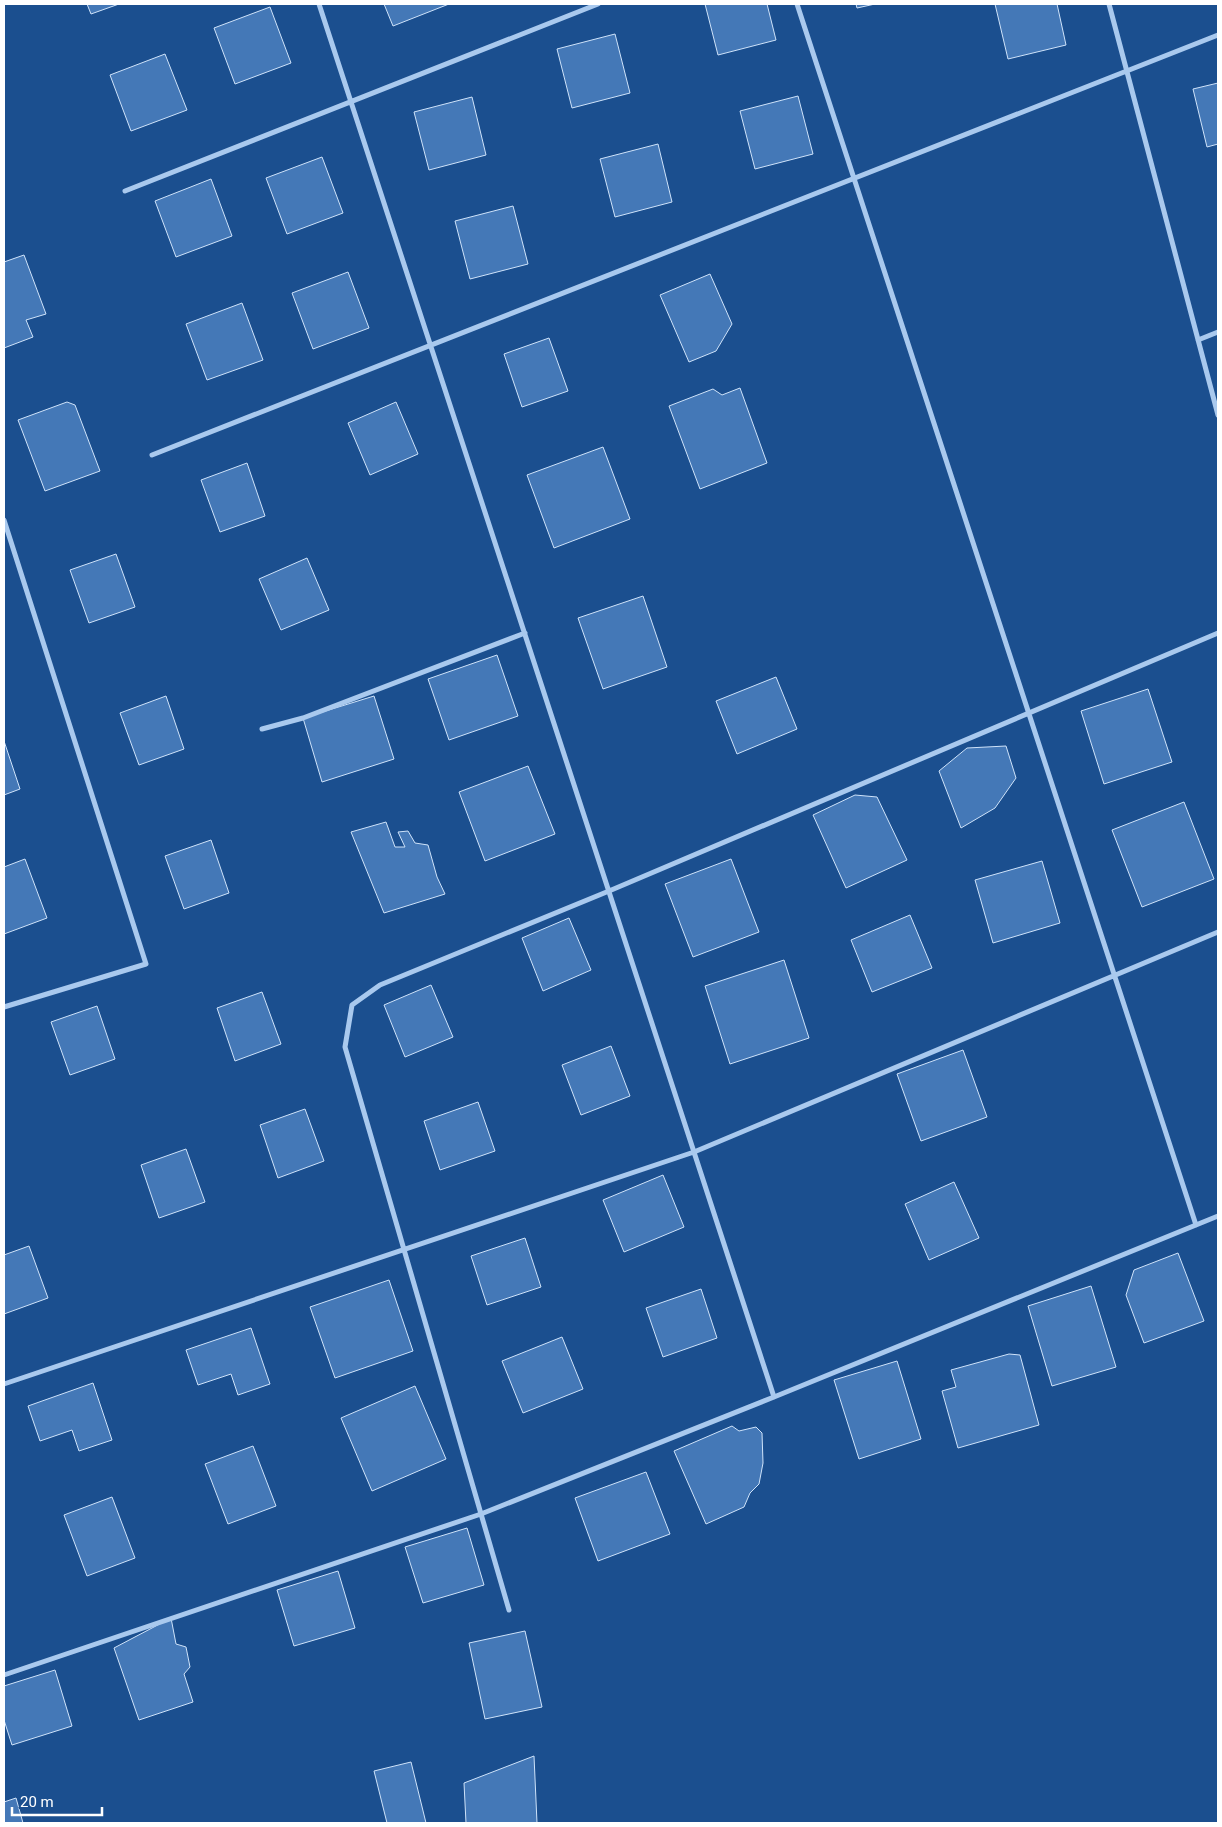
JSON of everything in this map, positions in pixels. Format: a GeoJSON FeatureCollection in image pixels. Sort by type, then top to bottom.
{"type":"FeatureCollection","features":[{"type":"Feature","properties":{"kind":"street"},"geometry":{"type":"LineString","coordinates":[[319,4],[774,1397]]}},
{"type":"Feature","properties":{"kind":"street"},"geometry":{"type":"LineString","coordinates":[[125,191],[598,4]]}},
{"type":"Feature","properties":{"kind":"street"},"geometry":{"type":"LineString","coordinates":[[797,4],[1196,1225]]}},
{"type":"Feature","properties":{"kind":"street"},"geometry":{"type":"LineString","coordinates":[[1109,4],[1218,415]]}},
{"type":"Feature","properties":{"kind":"street"},"geometry":{"type":"LineString","coordinates":[[152,456],[1218,35]]}},
{"type":"Feature","properties":{"kind":"street"},"geometry":{"type":"LineString","coordinates":[[1198,340],[1218,332]]}},
{"type":"Feature","properties":{"kind":"street"},"geometry":{"type":"LineString","coordinates":[[4,520],[146,964],[4,1007]]}},
{"type":"Feature","properties":{"kind":"street"},"geometry":{"type":"LineString","coordinates":[[262,729],[303,718],[525,633]]}},
{"type":"Feature","properties":{"kind":"street"},"geometry":{"type":"LineString","coordinates":[[509,1610],[345,1047],[352,1006],[380,985],[609,891],[1218,633]]}},
{"type":"Feature","properties":{"kind":"street"},"geometry":{"type":"LineString","coordinates":[[4,1384],[694,1152],[1218,932]]}},
{"type":"Feature","properties":{"kind":"street"},"geometry":{"type":"LineString","coordinates":[[4,1675],[481,1514],[1218,1216]]}},
{"type":"Feature","properties":{"kind":"building"},"geometry":{"type":"Polygon","coordinates":[[[87,4],[119,4],[91,14],[87,4]]]}},
{"type":"Feature","properties":{"kind":"building"},"geometry":{"type":"Polygon","coordinates":[[[384,4],[449,4],[393,26],[384,4]]]}},
{"type":"Feature","properties":{"kind":"building"},"geometry":{"type":"Polygon","coordinates":[[[705,4],[767,4],[776,40],[718,55],[705,4]]]}},
{"type":"Feature","properties":{"kind":"building"},"geometry":{"type":"Polygon","coordinates":[[[856,4],[875,4],[857,8],[856,4]]]}},
{"type":"Feature","properties":{"kind":"building"},"geometry":{"type":"Polygon","coordinates":[[[995,4],[1057,4],[1066,45],[1008,59],[995,4]]]}},
{"type":"Feature","properties":{"kind":"building"},"geometry":{"type":"Polygon","coordinates":[[[270,7],[291,63],[235,84],[214,28],[270,7]]]}},
{"type":"Feature","properties":{"kind":"building"},"geometry":{"type":"Polygon","coordinates":[[[615,34],[630,93],[572,108],[557,49],[615,34]]]}},
{"type":"Feature","properties":{"kind":"building"},"geometry":{"type":"Polygon","coordinates":[[[165,54],[187,110],[131,131],[110,75],[165,54]]]}},
{"type":"Feature","properties":{"kind":"building"},"geometry":{"type":"Polygon","coordinates":[[[1218,83],[1218,144],[1207,147],[1193,89],[1218,83]]]}},
{"type":"Feature","properties":{"kind":"building"},"geometry":{"type":"Polygon","coordinates":[[[798,96],[813,154],[755,169],[740,111],[798,96]]]}},
{"type":"Feature","properties":{"kind":"building"},"geometry":{"type":"Polygon","coordinates":[[[472,97],[486,155],[429,170],[414,112],[472,97]]]}},
{"type":"Feature","properties":{"kind":"building"},"geometry":{"type":"Polygon","coordinates":[[[658,144],[672,202],[615,217],[600,159],[658,144]]]}},
{"type":"Feature","properties":{"kind":"building"},"geometry":{"type":"Polygon","coordinates":[[[322,157],[343,213],[287,234],[266,178],[322,157]]]}},
{"type":"Feature","properties":{"kind":"building"},"geometry":{"type":"Polygon","coordinates":[[[211,179],[232,236],[176,257],[155,201],[211,179]]]}},
{"type":"Feature","properties":{"kind":"building"},"geometry":{"type":"Polygon","coordinates":[[[513,206],[528,264],[470,279],[455,221],[513,206]]]}},
{"type":"Feature","properties":{"kind":"building"},"geometry":{"type":"Polygon","coordinates":[[[24,255],[46,314],[26,320],[33,337],[4,348],[4,262],[24,255]]]}},
{"type":"Feature","properties":{"kind":"building"},"geometry":{"type":"Polygon","coordinates":[[[348,272],[369,328],[313,349],[292,293],[348,272]]]}},
{"type":"Feature","properties":{"kind":"building"},"geometry":{"type":"Polygon","coordinates":[[[710,274],[732,324],[716,351],[689,362],[660,295],[710,274]]]}},
{"type":"Feature","properties":{"kind":"building"},"geometry":{"type":"Polygon","coordinates":[[[242,303],[263,360],[207,380],[186,324],[242,303]]]}},
{"type":"Feature","properties":{"kind":"building"},"geometry":{"type":"Polygon","coordinates":[[[549,338],[568,391],[522,407],[504,354],[549,338]]]}},
{"type":"Feature","properties":{"kind":"building"},"geometry":{"type":"Polygon","coordinates":[[[740,388],[767,463],[700,489],[669,406],[713,389],[722,395],[740,388]]]}},
{"type":"Feature","properties":{"kind":"building"},"geometry":{"type":"Polygon","coordinates":[[[67,402],[75,405],[100,471],[45,491],[18,420],[67,402]]]}},
{"type":"Feature","properties":{"kind":"building"},"geometry":{"type":"Polygon","coordinates":[[[396,402],[418,454],[370,475],[348,423],[396,402]]]}},
{"type":"Feature","properties":{"kind":"building"},"geometry":{"type":"Polygon","coordinates":[[[603,447],[630,519],[554,548],[527,475],[603,447]]]}},
{"type":"Feature","properties":{"kind":"building"},"geometry":{"type":"Polygon","coordinates":[[[247,463],[265,516],[220,532],[201,480],[247,463]]]}},
{"type":"Feature","properties":{"kind":"building"},"geometry":{"type":"Polygon","coordinates":[[[116,554],[135,607],[89,623],[70,570],[116,554]]]}},
{"type":"Feature","properties":{"kind":"building"},"geometry":{"type":"Polygon","coordinates":[[[307,558],[329,610],[281,630],[259,579],[307,558]]]}},
{"type":"Feature","properties":{"kind":"building"},"geometry":{"type":"Polygon","coordinates":[[[643,596],[667,667],[603,689],[578,618],[643,596]]]}},
{"type":"Feature","properties":{"kind":"building"},"geometry":{"type":"Polygon","coordinates":[[[497,655],[518,716],[449,740],[428,679],[497,655]]]}},
{"type":"Feature","properties":{"kind":"building"},"geometry":{"type":"Polygon","coordinates":[[[776,677],[797,729],[737,754],[716,701],[776,677]]]}},
{"type":"Feature","properties":{"kind":"building"},"geometry":{"type":"Polygon","coordinates":[[[1148,689],[1172,762],[1104,784],[1081,711],[1148,689]]]}},
{"type":"Feature","properties":{"kind":"building"},"geometry":{"type":"Polygon","coordinates":[[[166,696],[184,749],[139,765],[120,713],[166,696]]]}},
{"type":"Feature","properties":{"kind":"building"},"geometry":{"type":"Polygon","coordinates":[[[374,696],[394,759],[322,782],[303,718],[374,696]]]}},
{"type":"Feature","properties":{"kind":"building"},"geometry":{"type":"Polygon","coordinates":[[[4,741],[20,789],[4,795],[4,741]]]}},
{"type":"Feature","properties":{"kind":"building"},"geometry":{"type":"Polygon","coordinates":[[[1006,746],[1016,778],[995,808],[961,828],[939,771],[967,748],[1006,746]]]}},
{"type":"Feature","properties":{"kind":"building"},"geometry":{"type":"Polygon","coordinates":[[[528,766],[555,834],[485,861],[459,792],[528,766]]]}},
{"type":"Feature","properties":{"kind":"building"},"geometry":{"type":"Polygon","coordinates":[[[855,795],[877,797],[907,860],[846,888],[813,815],[855,795]]]}},
{"type":"Feature","properties":{"kind":"building"},"geometry":{"type":"Polygon","coordinates":[[[1184,802],[1214,879],[1142,907],[1112,830],[1184,802]]]}},
{"type":"Feature","properties":{"kind":"building"},"geometry":{"type":"Polygon","coordinates":[[[386,822],[395,847],[405,847],[398,832],[408,831],[415,843],[428,845],[437,877],[445,894],[384,913],[351,832],[386,822]]]}},
{"type":"Feature","properties":{"kind":"building"},"geometry":{"type":"Polygon","coordinates":[[[211,840],[229,893],[184,909],[165,856],[211,840]]]}},
{"type":"Feature","properties":{"kind":"building"},"geometry":{"type":"Polygon","coordinates":[[[25,859],[47,918],[4,934],[4,867],[25,859]]]}},
{"type":"Feature","properties":{"kind":"building"},"geometry":{"type":"Polygon","coordinates":[[[731,859],[759,932],[693,957],[665,884],[731,859]]]}},
{"type":"Feature","properties":{"kind":"building"},"geometry":{"type":"Polygon","coordinates":[[[1042,861],[1060,923],[993,943],[975,880],[1042,861]]]}},
{"type":"Feature","properties":{"kind":"building"},"geometry":{"type":"Polygon","coordinates":[[[910,915],[932,968],[872,992],[851,940],[910,915]]]}},
{"type":"Feature","properties":{"kind":"building"},"geometry":{"type":"Polygon","coordinates":[[[569,918],[591,970],[543,991],[522,938],[569,918]]]}},
{"type":"Feature","properties":{"kind":"building"},"geometry":{"type":"Polygon","coordinates":[[[784,960],[809,1038],[730,1064],[705,986],[784,960]]]}},
{"type":"Feature","properties":{"kind":"building"},"geometry":{"type":"Polygon","coordinates":[[[431,985],[453,1037],[405,1057],[384,1005],[431,985]]]}},
{"type":"Feature","properties":{"kind":"building"},"geometry":{"type":"Polygon","coordinates":[[[262,992],[281,1044],[235,1061],[217,1008],[262,992]]]}},
{"type":"Feature","properties":{"kind":"building"},"geometry":{"type":"Polygon","coordinates":[[[97,1006],[115,1059],[70,1075],[51,1022],[97,1006]]]}},
{"type":"Feature","properties":{"kind":"building"},"geometry":{"type":"Polygon","coordinates":[[[611,1046],[630,1096],[581,1115],[562,1065],[611,1046]]]}},
{"type":"Feature","properties":{"kind":"building"},"geometry":{"type":"Polygon","coordinates":[[[963,1050],[987,1117],[921,1141],[897,1074],[963,1050]]]}},
{"type":"Feature","properties":{"kind":"building"},"geometry":{"type":"Polygon","coordinates":[[[478,1102],[495,1151],[440,1170],[424,1121],[478,1102]]]}},
{"type":"Feature","properties":{"kind":"building"},"geometry":{"type":"Polygon","coordinates":[[[305,1109],[324,1161],[278,1178],[260,1125],[305,1109]]]}},
{"type":"Feature","properties":{"kind":"building"},"geometry":{"type":"Polygon","coordinates":[[[186,1149],[205,1202],[159,1218],[141,1165],[186,1149]]]}},
{"type":"Feature","properties":{"kind":"building"},"geometry":{"type":"Polygon","coordinates":[[[663,1175],[684,1227],[624,1252],[603,1200],[663,1175]]]}},
{"type":"Feature","properties":{"kind":"building"},"geometry":{"type":"Polygon","coordinates":[[[954,1182],[979,1238],[929,1260],[905,1204],[954,1182]]]}},
{"type":"Feature","properties":{"kind":"building"},"geometry":{"type":"Polygon","coordinates":[[[525,1238],[541,1287],[487,1305],[471,1256],[525,1238]]]}},
{"type":"Feature","properties":{"kind":"building"},"geometry":{"type":"Polygon","coordinates":[[[29,1246],[48,1298],[4,1314],[4,1255],[29,1246]]]}},
{"type":"Feature","properties":{"kind":"building"},"geometry":{"type":"Polygon","coordinates":[[[1178,1253],[1204,1321],[1144,1343],[1126,1295],[1134,1270],[1178,1253]]]}},
{"type":"Feature","properties":{"kind":"building"},"geometry":{"type":"Polygon","coordinates":[[[389,1280],[413,1351],[335,1378],[310,1307],[389,1280]]]}},
{"type":"Feature","properties":{"kind":"building"},"geometry":{"type":"Polygon","coordinates":[[[1091,1286],[1116,1367],[1052,1386],[1028,1306],[1091,1286]]]}},
{"type":"Feature","properties":{"kind":"building"},"geometry":{"type":"Polygon","coordinates":[[[701,1289],[717,1338],[663,1357],[646,1308],[701,1289]]]}},
{"type":"Feature","properties":{"kind":"building"},"geometry":{"type":"Polygon","coordinates":[[[251,1328],[270,1384],[238,1395],[231,1374],[198,1385],[186,1350],[251,1328]]]}},
{"type":"Feature","properties":{"kind":"building"},"geometry":{"type":"Polygon","coordinates":[[[562,1337],[583,1389],[523,1413],[502,1361],[562,1337]]]}},
{"type":"Feature","properties":{"kind":"building"},"geometry":{"type":"Polygon","coordinates":[[[1009,1354],[1020,1355],[1039,1425],[958,1448],[942,1391],[956,1387],[951,1370],[1009,1354]]]}},
{"type":"Feature","properties":{"kind":"building"},"geometry":{"type":"Polygon","coordinates":[[[897,1361],[921,1439],[859,1459],[834,1380],[897,1361]]]}},
{"type":"Feature","properties":{"kind":"building"},"geometry":{"type":"Polygon","coordinates":[[[93,1383],[112,1440],[79,1451],[72,1430],[40,1441],[28,1406],[93,1383]]]}},
{"type":"Feature","properties":{"kind":"building"},"geometry":{"type":"Polygon","coordinates":[[[415,1386],[446,1459],[372,1491],[341,1418],[415,1386]]]}},
{"type":"Feature","properties":{"kind":"building"},"geometry":{"type":"Polygon","coordinates":[[[732,1426],[739,1431],[756,1427],[762,1433],[763,1463],[759,1484],[750,1493],[744,1507],[706,1524],[674,1451],[732,1426]]]}},
{"type":"Feature","properties":{"kind":"building"},"geometry":{"type":"Polygon","coordinates":[[[253,1446],[276,1506],[228,1524],[205,1464],[253,1446]]]}},
{"type":"Feature","properties":{"kind":"building"},"geometry":{"type":"Polygon","coordinates":[[[646,1472],[670,1534],[598,1561],[575,1498],[646,1472]]]}},
{"type":"Feature","properties":{"kind":"building"},"geometry":{"type":"Polygon","coordinates":[[[112,1497],[135,1558],[87,1576],[64,1515],[112,1497]]]}},
{"type":"Feature","properties":{"kind":"building"},"geometry":{"type":"Polygon","coordinates":[[[467,1528],[484,1585],[423,1603],[405,1547],[467,1528]]]}},
{"type":"Feature","properties":{"kind":"building"},"geometry":{"type":"Polygon","coordinates":[[[338,1571],[355,1628],[294,1646],[277,1590],[338,1571]]]}},
{"type":"Feature","properties":{"kind":"building"},"geometry":{"type":"Polygon","coordinates":[[[171,1618],[176,1644],[186,1647],[190,1667],[184,1674],[193,1702],[139,1720],[114,1648],[171,1618]]]}},
{"type":"Feature","properties":{"kind":"building"},"geometry":{"type":"Polygon","coordinates":[[[525,1631],[542,1707],[485,1719],[469,1643],[525,1631]]]}},
{"type":"Feature","properties":{"kind":"building"},"geometry":{"type":"Polygon","coordinates":[[[55,1670],[72,1726],[12,1745],[4,1720],[4,1686],[55,1670]]]}},
{"type":"Feature","properties":{"kind":"building"},"geometry":{"type":"Polygon","coordinates":[[[534,1756],[537,1823],[466,1823],[464,1783],[534,1756]]]}},
{"type":"Feature","properties":{"kind":"building"},"geometry":{"type":"Polygon","coordinates":[[[411,1762],[426,1823],[387,1823],[374,1771],[411,1762]]]}},
{"type":"Feature","properties":{"kind":"building"},"geometry":{"type":"Polygon","coordinates":[[[16,1798],[23,1823],[4,1823],[4,1802],[16,1798]]]}}]}
